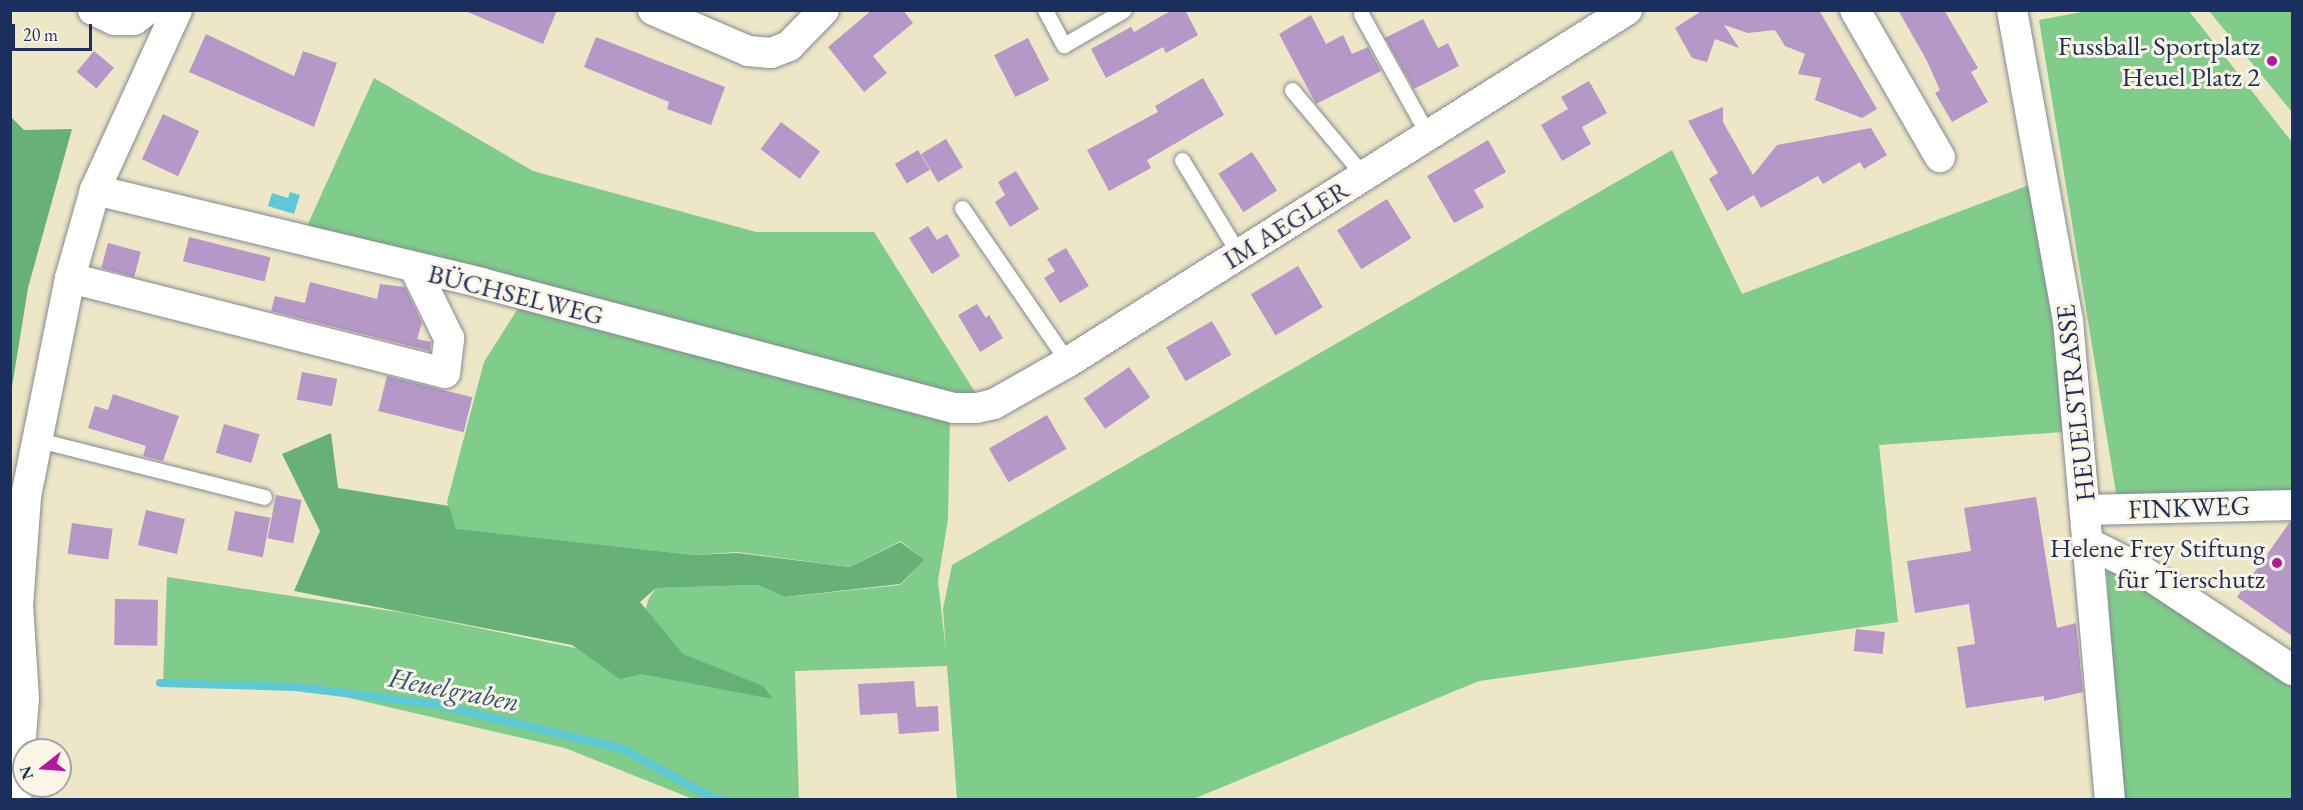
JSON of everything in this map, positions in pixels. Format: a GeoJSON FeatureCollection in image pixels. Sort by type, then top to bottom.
{"type":"FeatureCollection","features":[{"type":"Feature","properties":{"kind":"street"},"geometry":{"type":"LineString","coordinates":[[93,10],[114,20],[134,20],[147,10]]}},
{"type":"Feature","properties":{"kind":"street"},"geometry":{"type":"LineString","coordinates":[[16,800],[24,698],[14,605],[26,496],[70,278],[95,190],[177,10]]}},
{"type":"Feature","properties":{"kind":"street"},"geometry":{"type":"LineString","coordinates":[[653,10],[748,51],[771,53],[789,46],[824,10]]}},
{"type":"Feature","properties":{"kind":"street","name":"IM AEGLER"},"geometry":{"type":"LineString","coordinates":[[937,403],[954,408],[994,405],[1068,362],[1627,10]]}},
{"type":"Feature","properties":{"kind":"street"},"geometry":{"type":"LineString","coordinates":[[1855,10],[1940,158]]}},
{"type":"Feature","properties":{"kind":"street","name":"HEUELSTRASSE"},"geometry":{"type":"LineString","coordinates":[[2012,10],[2068,321],[2090,544],[2110,800]]}},
{"type":"Feature","properties":{"kind":"street","name":"BÜCHSELWEG"},"geometry":{"type":"LineString","coordinates":[[95,190],[415,269],[481,283],[937,403]]}},
{"type":"Feature","properties":{"kind":"street"},"geometry":{"type":"LineString","coordinates":[[70,278],[445,373],[449,338],[415,269]]}},
{"type":"Feature","properties":{"kind":"street","name":"FINKWEG"},"geometry":{"type":"LineString","coordinates":[[2086,510],[2292,505]]}},
{"type":"Feature","properties":{"kind":"street"},"geometry":{"type":"LineString","coordinates":[[2090,544],[2138,568],[2292,670]]}},
{"type":"Feature","properties":{"kind":"lane"},"geometry":{"type":"LineString","coordinates":[[1045,10],[1064,45],[1124,10]]}},
{"type":"Feature","properties":{"kind":"lane"},"geometry":{"type":"LineString","coordinates":[[1361,14],[1428,135]]}},
{"type":"Feature","properties":{"kind":"lane"},"geometry":{"type":"LineString","coordinates":[[1292,90],[1363,176]]}},
{"type":"Feature","properties":{"kind":"lane"},"geometry":{"type":"LineString","coordinates":[[1182,160],[1239,254]]}},
{"type":"Feature","properties":{"kind":"lane"},"geometry":{"type":"LineString","coordinates":[[962,208],[1068,362]]}},
{"type":"Feature","properties":{"kind":"lane"},"geometry":{"type":"LineString","coordinates":[[39,440],[264,497]]}},
{"type":"Feature","properties":{"kind":"green space"},"geometry":{"type":"Polygon","coordinates":[[[2087,11],[2189,11],[2292,142],[2292,494],[2117,499],[2039,20],[2087,11]]]}},
{"type":"Feature","properties":{"kind":"green space","name":"Fussball- Sportplatz Heuel Platz 2"},"geometry":{"type":"Polygon","coordinates":[[[2209,11],[2292,11],[2292,112],[2209,11]]]}},
{"type":"Feature","properties":{"kind":"green space"},"geometry":{"type":"Polygon","coordinates":[[[374,78],[533,171],[756,232],[874,232],[980,400],[950,417],[948,519],[938,581],[946,652],[943,609],[952,565],[1672,150],[1742,294],[2032,184],[2058,327],[2063,432],[1879,445],[1898,622],[1479,681],[1191,800],[957,799],[947,666],[795,671],[799,800],[693,799],[565,748],[311,689],[163,683],[167,577],[405,613],[629,659],[649,598],[656,588],[758,585],[786,597],[900,585],[925,560],[900,541],[850,567],[737,552],[694,555],[456,530],[447,502],[484,362],[529,291],[303,235],[374,78]]]}},
{"type":"Feature","properties":{"kind":"green space"},"geometry":{"type":"Polygon","coordinates":[[[11,117],[24,130],[72,129],[28,288],[11,393],[11,117]]]}},
{"type":"Feature","properties":{"kind":"green space"},"geometry":{"type":"Polygon","coordinates":[[[331,433],[338,488],[449,506],[456,529],[694,555],[737,553],[850,567],[900,542],[925,560],[900,584],[785,597],[758,585],[656,588],[640,602],[683,654],[763,686],[773,699],[641,674],[620,679],[572,645],[294,591],[320,531],[282,454],[331,433]]]}},
{"type":"Feature","properties":{"kind":"green space"},"geometry":{"type":"Polygon","coordinates":[[[2129,571],[2292,682],[2292,799],[2121,799],[2107,572],[2129,571]]]}},
{"type":"Feature","properties":{"kind":"water"},"geometry":{"type":"Polygon","coordinates":[[[290,192],[300,195],[294,214],[268,206],[272,193],[288,198],[290,192]]]}},
{"type":"Feature","properties":{"kind":"building"},"geometry":{"type":"Polygon","coordinates":[[[463,10],[557,10],[543,44],[463,10]]]}},
{"type":"Feature","properties":{"kind":"building"},"geometry":{"type":"Polygon","coordinates":[[[872,10],[903,10],[913,23],[873,56],[887,73],[864,92],[828,47],[872,10]]]}},
{"type":"Feature","properties":{"kind":"building"},"geometry":{"type":"Polygon","coordinates":[[[1172,10],[1185,10],[1198,35],[1166,53],[1163,47],[1106,78],[1091,49],[1131,27],[1134,32],[1172,10]]]}},
{"type":"Feature","properties":{"kind":"building"},"geometry":{"type":"Polygon","coordinates":[[[1703,10],[1819,10],[1877,109],[1862,118],[1815,100],[1821,78],[1798,74],[1805,54],[1785,46],[1775,30],[1748,33],[1724,25],[1739,48],[1715,39],[1707,62],[1692,58],[1675,28],[1703,10]]]}},
{"type":"Feature","properties":{"kind":"building"},"geometry":{"type":"Polygon","coordinates":[[[1898,10],[1944,10],[1978,68],[1971,72],[1988,102],[1952,122],[1935,93],[1940,90],[1926,59],[1898,10]]]}},
{"type":"Feature","properties":{"kind":"building"},"geometry":{"type":"Polygon","coordinates":[[[1311,15],[1326,44],[1343,35],[1352,54],[1368,47],[1381,71],[1316,104],[1279,34],[1311,15]]]}},
{"type":"Feature","properties":{"kind":"building"},"geometry":{"type":"Polygon","coordinates":[[[1423,19],[1438,48],[1448,43],[1459,66],[1414,89],[1385,38],[1423,19]]]}},
{"type":"Feature","properties":{"kind":"building"},"geometry":{"type":"Polygon","coordinates":[[[206,34],[294,76],[303,51],[337,63],[314,127],[189,72],[206,34]]]}},
{"type":"Feature","properties":{"kind":"building"},"geometry":{"type":"Polygon","coordinates":[[[596,37],[725,87],[711,125],[667,109],[669,102],[584,67],[596,37]]]}},
{"type":"Feature","properties":{"kind":"building"},"geometry":{"type":"Polygon","coordinates":[[[1028,38],[1049,80],[1015,97],[994,55],[1028,38]]]}},
{"type":"Feature","properties":{"kind":"building"},"geometry":{"type":"Polygon","coordinates":[[[94,51],[114,68],[97,88],[77,72],[94,51]]]}},
{"type":"Feature","properties":{"kind":"building"},"geometry":{"type":"Polygon","coordinates":[[[1203,78],[1224,115],[1147,160],[1151,168],[1109,191],[1087,150],[1158,112],[1155,106],[1203,78]]]}},
{"type":"Feature","properties":{"kind":"building"},"geometry":{"type":"Polygon","coordinates":[[[1589,81],[1607,113],[1582,127],[1591,144],[1562,161],[1541,125],[1568,109],[1561,97],[1589,81]]]}},
{"type":"Feature","properties":{"kind":"building"},"geometry":{"type":"Polygon","coordinates":[[[1723,107],[1723,122],[1753,175],[1777,145],[1871,128],[1887,155],[1864,169],[1860,162],[1823,184],[1818,176],[1761,208],[1754,195],[1727,211],[1709,179],[1718,173],[1688,121],[1723,107]]]}},
{"type":"Feature","properties":{"kind":"building"},"geometry":{"type":"Polygon","coordinates":[[[163,114],[199,131],[178,176],[142,159],[163,114]]]}},
{"type":"Feature","properties":{"kind":"building"},"geometry":{"type":"Polygon","coordinates":[[[781,122],[820,151],[800,179],[761,149],[781,122]]]}},
{"type":"Feature","properties":{"kind":"building"},"geometry":{"type":"Polygon","coordinates":[[[946,139],[963,167],[938,182],[921,154],[946,139]]]}},
{"type":"Feature","properties":{"kind":"building"},"geometry":{"type":"Polygon","coordinates":[[[1488,140],[1506,172],[1474,190],[1484,207],[1454,223],[1427,176],[1488,140]]]}},
{"type":"Feature","properties":{"kind":"building"},"geometry":{"type":"Polygon","coordinates":[[[918,150],[930,170],[907,184],[895,164],[918,150]]]}},
{"type":"Feature","properties":{"kind":"building"},"geometry":{"type":"Polygon","coordinates":[[[1252,152],[1277,191],[1244,212],[1218,174],[1252,152]]]}},
{"type":"Feature","properties":{"kind":"building"},"geometry":{"type":"Polygon","coordinates":[[[1016,171],[1039,209],[1010,227],[995,202],[1005,195],[998,182],[1016,171]]]}},
{"type":"Feature","properties":{"kind":"building"},"geometry":{"type":"Polygon","coordinates":[[[1387,199],[1411,238],[1361,269],[1337,230],[1387,199]]]}},
{"type":"Feature","properties":{"kind":"building"},"geometry":{"type":"Polygon","coordinates":[[[928,226],[937,240],[947,234],[960,256],[932,274],[909,238],[928,226]]]}},
{"type":"Feature","properties":{"kind":"building"},"geometry":{"type":"Polygon","coordinates":[[[189,237],[271,257],[264,282],[183,261],[189,237]]]}},
{"type":"Feature","properties":{"kind":"building"},"geometry":{"type":"Polygon","coordinates":[[[108,243],[141,252],[134,277],[101,268],[108,243]]]}},
{"type":"Feature","properties":{"kind":"building"},"geometry":{"type":"Polygon","coordinates":[[[1066,248],[1089,286],[1060,303],[1044,278],[1055,271],[1047,259],[1066,248]]]}},
{"type":"Feature","properties":{"kind":"building"},"geometry":{"type":"Polygon","coordinates":[[[1298,266],[1323,307],[1276,335],[1251,294],[1298,266]]]}},
{"type":"Feature","properties":{"kind":"building"},"geometry":{"type":"Polygon","coordinates":[[[310,282],[377,299],[380,284],[405,287],[422,323],[417,339],[431,342],[430,351],[271,311],[275,296],[305,303],[310,282]]]}},
{"type":"Feature","properties":{"kind":"building"},"geometry":{"type":"Polygon","coordinates":[[[977,304],[986,318],[989,315],[1003,338],[980,352],[958,315],[977,304]]]}},
{"type":"Feature","properties":{"kind":"building"},"geometry":{"type":"Polygon","coordinates":[[[1212,321],[1232,355],[1186,381],[1166,348],[1212,321]]]}},
{"type":"Feature","properties":{"kind":"building"},"geometry":{"type":"Polygon","coordinates":[[[1129,367],[1150,397],[1105,429],[1084,399],[1129,367]]]}},
{"type":"Feature","properties":{"kind":"building"},"geometry":{"type":"Polygon","coordinates":[[[302,372],[337,379],[332,406],[297,399],[302,372]]]}},
{"type":"Feature","properties":{"kind":"building"},"geometry":{"type":"Polygon","coordinates":[[[387,376],[472,397],[464,432],[378,411],[387,376]]]}},
{"type":"Feature","properties":{"kind":"building"},"geometry":{"type":"Polygon","coordinates":[[[113,394],[179,416],[163,461],[143,456],[146,446],[88,428],[95,406],[108,410],[113,394]]]}},
{"type":"Feature","properties":{"kind":"building"},"geometry":{"type":"Polygon","coordinates":[[[1047,415],[1066,449],[1008,482],[989,448],[1047,415]]]}},
{"type":"Feature","properties":{"kind":"building"},"geometry":{"type":"Polygon","coordinates":[[[224,424],[260,434],[251,463],[216,453],[224,424]]]}},
{"type":"Feature","properties":{"kind":"building"},"geometry":{"type":"Polygon","coordinates":[[[276,495],[302,500],[293,543],[268,538],[276,495]]]}},
{"type":"Feature","properties":{"kind":"building"},"geometry":{"type":"Polygon","coordinates":[[[2036,497],[2057,628],[2076,623],[2083,692],[2044,701],[2044,696],[1966,708],[1957,647],[1975,644],[1969,604],[1915,613],[1907,561],[1971,551],[1964,508],[2036,497]]]}},
{"type":"Feature","properties":{"kind":"building"},"geometry":{"type":"Polygon","coordinates":[[[146,510],[185,519],[177,554],[138,545],[146,510]]]}},
{"type":"Feature","properties":{"kind":"building"},"geometry":{"type":"Polygon","coordinates":[[[235,511],[270,518],[263,557],[227,550],[235,511]]]}},
{"type":"Feature","properties":{"kind":"building","name":"Helene Frey Stiftung für Tierschutz"},"geometry":{"type":"Polygon","coordinates":[[[2292,522],[2292,636],[2237,597],[2292,522]]]}},
{"type":"Feature","properties":{"kind":"building"},"geometry":{"type":"Polygon","coordinates":[[[72,523],[113,529],[108,559],[68,554],[72,523]]]}},
{"type":"Feature","properties":{"kind":"building"},"geometry":{"type":"Polygon","coordinates":[[[115,599],[158,600],[157,646],[114,645],[115,599]]]}},
{"type":"Feature","properties":{"kind":"building"},"geometry":{"type":"Polygon","coordinates":[[[1856,629],[1885,632],[1883,654],[1854,651],[1856,629]]]}},
{"type":"Feature","properties":{"kind":"building"},"geometry":{"type":"Polygon","coordinates":[[[914,681],[916,707],[938,706],[939,731],[899,734],[897,713],[860,715],[858,684],[914,681]]]}},
{"type":"Feature","properties":{"kind":"waterway","name":"Heuelgraben"},"geometry":{"type":"LineString","coordinates":[[160,683],[295,687],[434,704],[623,749],[711,797],[725,800]]}},
{"type":"Feature","properties":{"kind":"place","name":"Fussball- Sportplatz Heuel Platz 2"},"geometry":{"type":"Point","coordinates":[2272,61]}},
{"type":"Feature","properties":{"kind":"place","name":"Helene Frey Stiftung für Tierschutz"},"geometry":{"type":"Point","coordinates":[2277,563]}}]}
